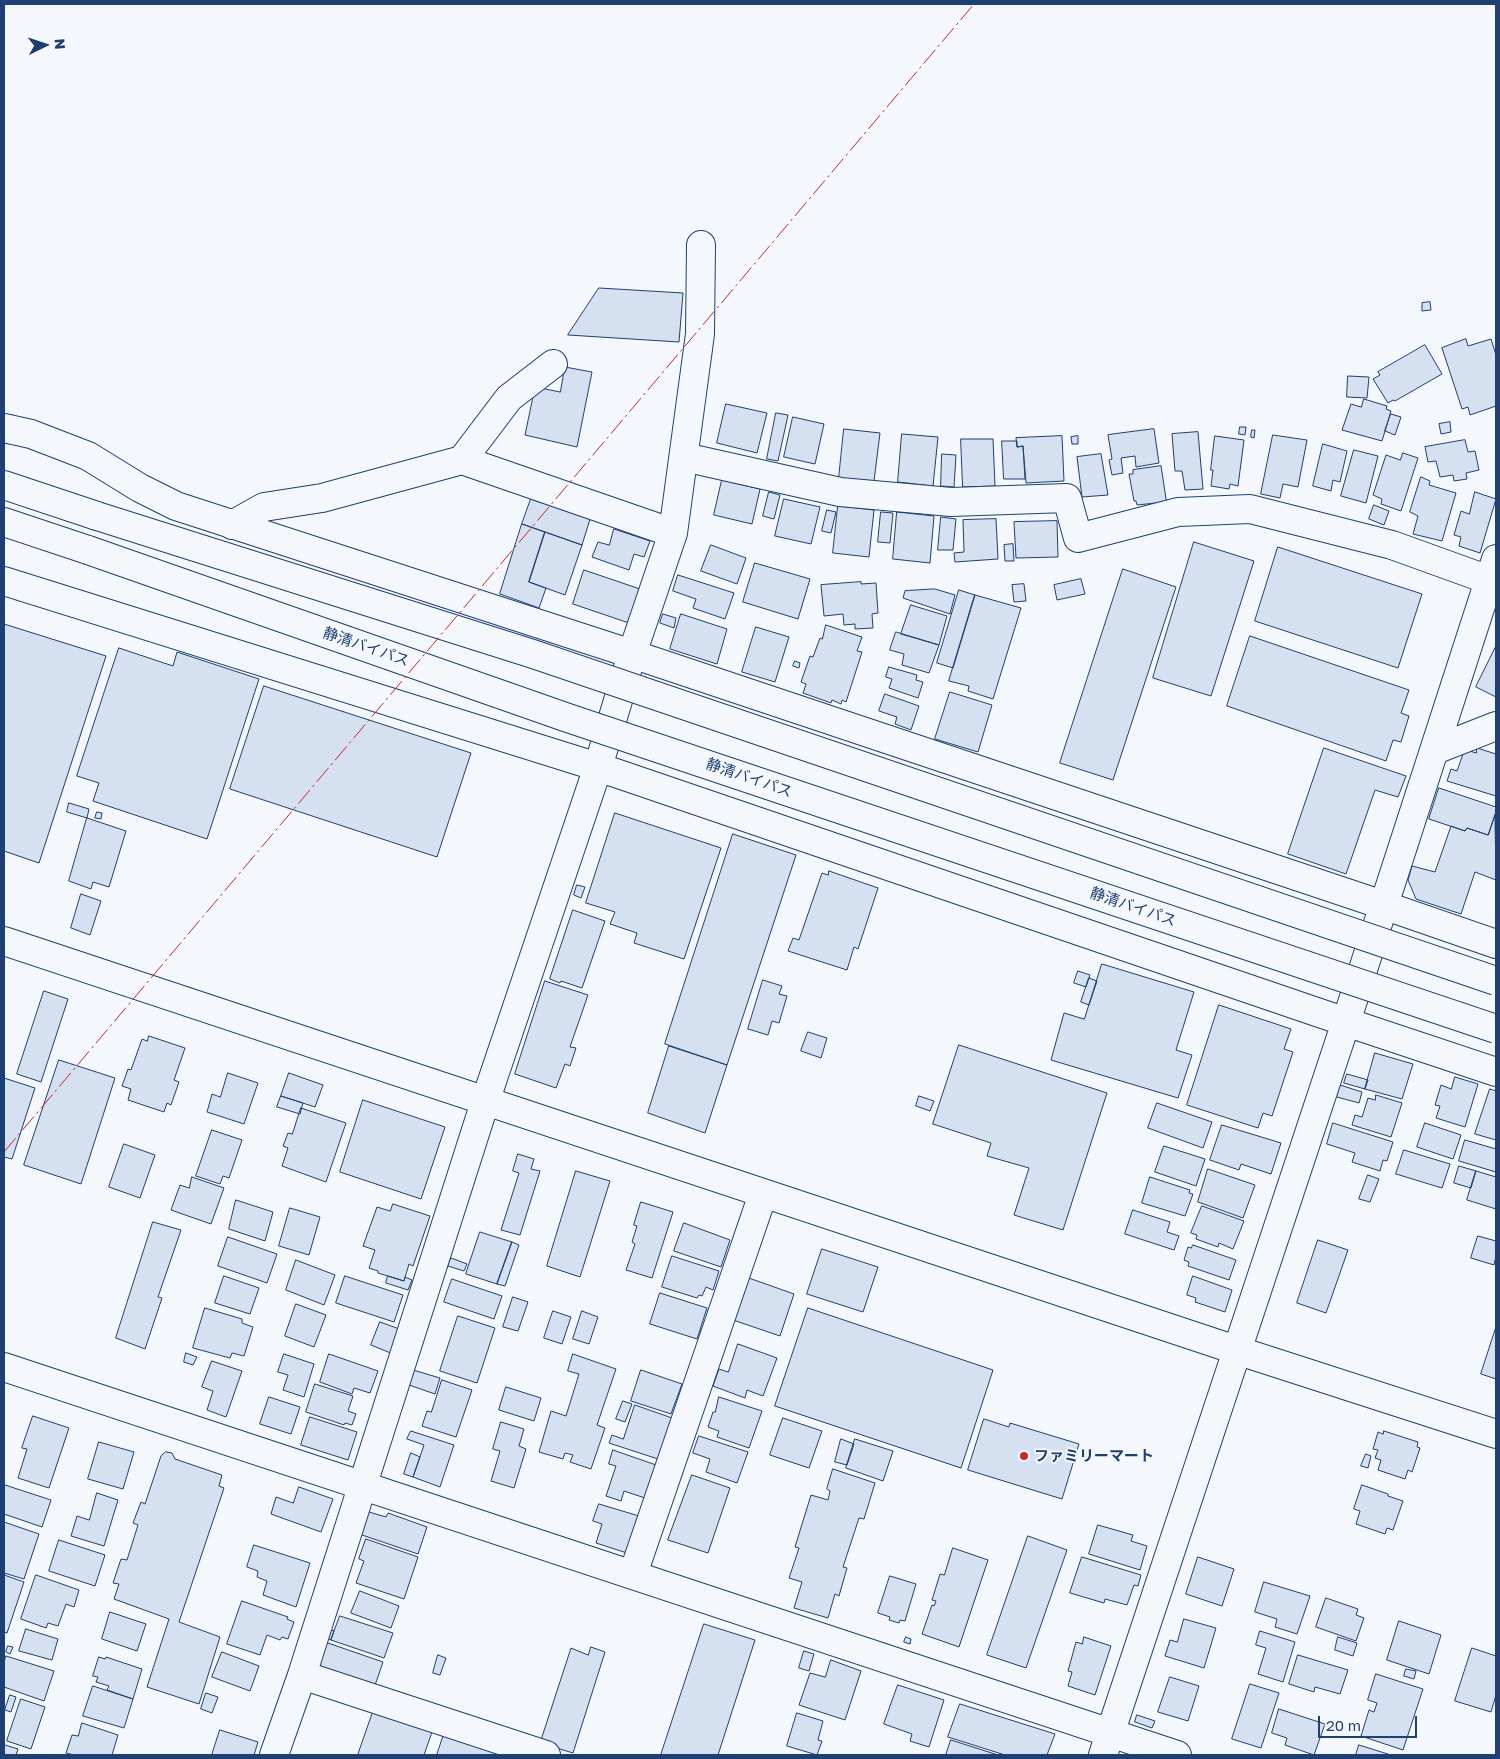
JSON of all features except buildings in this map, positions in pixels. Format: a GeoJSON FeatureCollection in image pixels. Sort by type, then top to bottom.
{"type":"FeatureCollection","features":[{"type":"Feature","properties":{"kind":"main road"},"geometry":{"type":"LineString","coordinates":[[274,1755],[302,1675],[485,1102],[598,768],[632,654],[673,533],[700,334],[700,245]]}},
{"type":"Feature","properties":{"kind":"main road"},"geometry":{"type":"LineString","coordinates":[[462,460],[509,398],[553,364]]}},
{"type":"Feature","properties":{"kind":"main road"},"geometry":{"type":"LineString","coordinates":[[4,428],[30,434],[88,456],[140,488],[176,506],[632,654],[1496,944]]}},
{"type":"Feature","properties":{"kind":"main road"},"geometry":{"type":"LineString","coordinates":[[684,457],[840,492],[951,502],[1068,498],[1078,538],[1178,512],[1250,509],[1493,570],[1346,1022],[1107,1744]]}},
{"type":"Feature","properties":{"kind":"main road"},"geometry":{"type":"LineString","coordinates":[[232,525],[264,508],[322,498],[462,460],[673,533]]}},
{"type":"Feature","properties":{"kind":"main road"},"geometry":{"type":"LineString","coordinates":[[4,484],[97,516],[533,654],[1496,981]]}},
{"type":"Feature","properties":{"kind":"main road","name":"静清バイパス"},"geometry":{"type":"LineString","coordinates":[[4,522],[577,721],[1496,1029]]}},
{"type":"Feature","properties":{"kind":"main road"},"geometry":{"type":"LineString","coordinates":[[4,527],[88,550]]}},
{"type":"Feature","properties":{"kind":"main road"},"geometry":{"type":"LineString","coordinates":[[4,581],[598,768],[1496,1072]]}},
{"type":"Feature","properties":{"kind":"main road"},"geometry":{"type":"LineString","coordinates":[[1435,750],[1496,726]]}},
{"type":"Feature","properties":{"kind":"main road"},"geometry":{"type":"LineString","coordinates":[[4,941],[763,1194],[1496,1434]]}},
{"type":"Feature","properties":{"kind":"main road"},"geometry":{"type":"LineString","coordinates":[[633,1574],[763,1194]]}},
{"type":"Feature","properties":{"kind":"main road"},"geometry":{"type":"LineString","coordinates":[[4,1367],[633,1574],[1107,1744],[1177,1755]]}},
{"type":"Feature","properties":{"kind":"main road"},"geometry":{"type":"LineString","coordinates":[[302,1675],[546,1755]]}},
{"type":"Feature","properties":{"kind":"power"},"geometry":{"type":"LineString","coordinates":[[4,1152],[974,4]]}},
{"type":"Feature","properties":{"kind":"place","name":"ファミリーマート"},"geometry":{"type":"Point","coordinates":[1024,1456]}}]}
